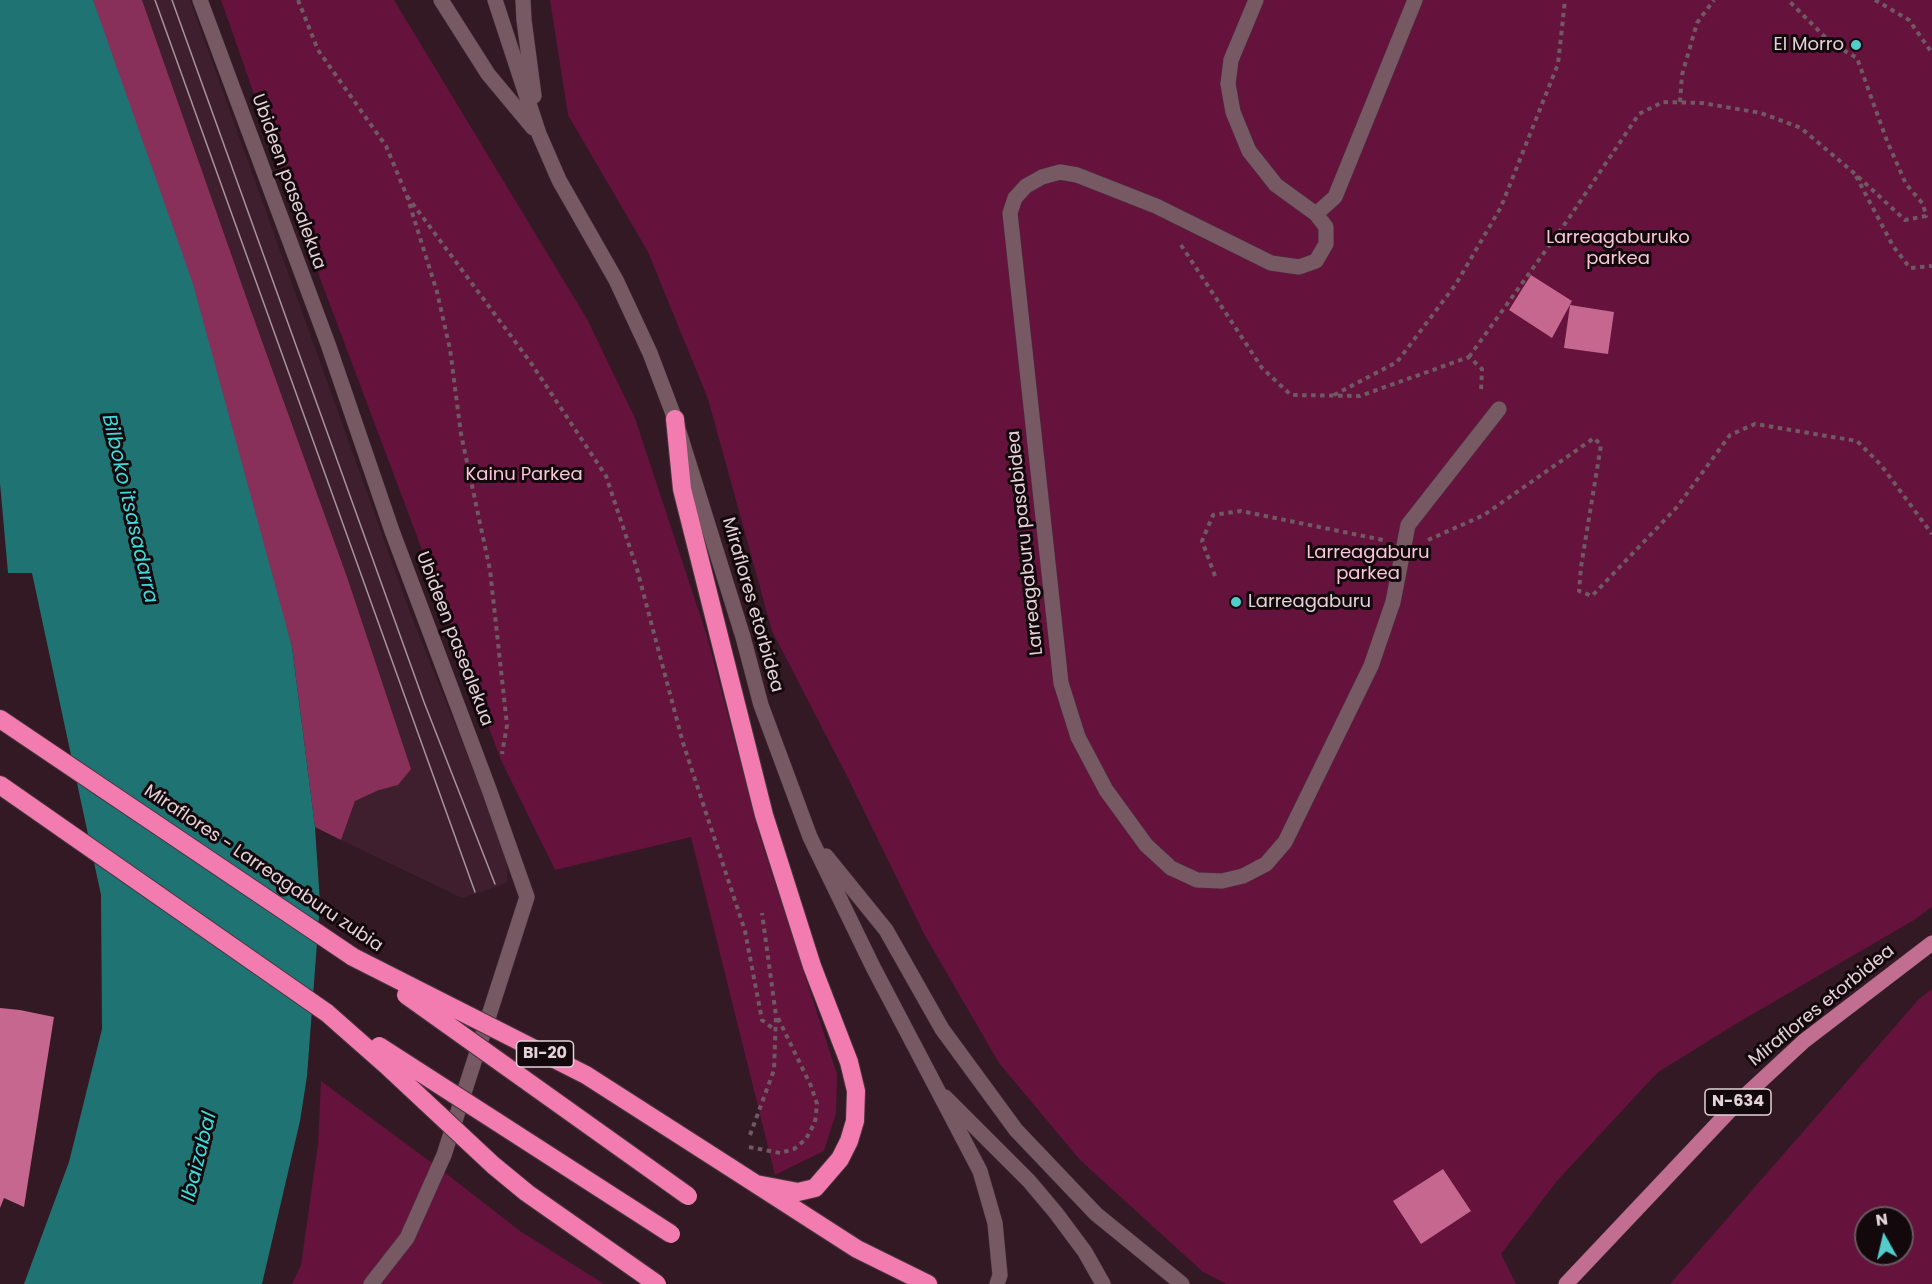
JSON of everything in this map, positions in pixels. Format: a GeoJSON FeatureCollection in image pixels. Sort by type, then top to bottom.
{"type":"FeatureCollection","features":[{"type":"Feature","properties":{"kind":"highway"},"geometry":{"type":"LineString","coordinates":[[675,419],[682,489],[764,815],[812,966],[849,1062],[856,1091],[855,1121],[849,1140],[840,1159],[815,1188],[798,1192],[756,1184]]}},
{"type":"Feature","properties":{"kind":"highway","name":"Miraflores - Larreagaburu zubia"},"geometry":{"type":"LineString","coordinates":[[0,719],[353,957],[586,1075],[756,1184]]}},
{"type":"Feature","properties":{"kind":"highway"},"geometry":{"type":"LineString","coordinates":[[0,785],[327,1013],[671,1234]]}},
{"type":"Feature","properties":{"kind":"highway"},"geometry":{"type":"LineString","coordinates":[[353,957],[688,1196]]}},
{"type":"Feature","properties":{"kind":"highway"},"geometry":{"type":"LineString","coordinates":[[327,1013],[493,1165],[564,1220],[657,1284]]}},
{"type":"Feature","properties":{"kind":"highway","name":"BI-20"},"geometry":{"type":"LineString","coordinates":[[756,1184],[857,1249],[928,1284]]}},
{"type":"Feature","properties":{"kind":"main road","name":"Miraflores etorbidea"},"geometry":{"type":"LineString","coordinates":[[1566,1284],[1736,1104],[1804,1041],[1932,943]]}},
{"type":"Feature","properties":{"kind":"street","name":"Ubideen pasealekua"},"geometry":{"type":"LineString","coordinates":[[200,0],[328,344],[392,531],[527,897],[444,1155],[407,1238],[371,1284]]}},
{"type":"Feature","properties":{"kind":"street","name":"Miraflores etorbidea"},"geometry":{"type":"LineString","coordinates":[[441,0],[488,74],[539,134]]}},
{"type":"Feature","properties":{"kind":"street","name":"Miraflores etorbidea"},"geometry":{"type":"LineString","coordinates":[[495,0],[539,134],[559,180],[616,280],[650,353],[675,419],[743,637],[761,705],[810,837],[873,967],[980,1171],[988,1192],[995,1223],[1000,1275],[998,1284]]}},
{"type":"Feature","properties":{"kind":"street","name":"Miraflores etorbidea"},"geometry":{"type":"LineString","coordinates":[[523,0],[539,134]]}},
{"type":"Feature","properties":{"kind":"street"},"geometry":{"type":"LineString","coordinates":[[1256,0],[1231,60],[1228,84],[1233,112],[1249,151],[1276,185],[1316,214],[1335,197],[1415,0]]}},
{"type":"Feature","properties":{"kind":"street","name":"Larreagaburu pasabidea"},"geometry":{"type":"LineString","coordinates":[[1316,214],[1326,227],[1326,244],[1316,261],[1299,267],[1271,263],[1156,206],[1077,175],[1060,172],[1042,177],[1026,186],[1015,198],[1010,213],[1061,683],[1078,736],[1106,790],[1146,845],[1172,868],[1197,880],[1222,881],[1243,876],[1266,864],[1285,842],[1371,666],[1393,602],[1408,525],[1499,409]]}},
{"type":"Feature","properties":{"kind":"street"},"geometry":{"type":"LineString","coordinates":[[810,837],[886,930],[942,1029],[1016,1130],[1096,1214],[1182,1284]]}},
{"type":"Feature","properties":{"kind":"street","name":"Miraflores etorbidea"},"geometry":{"type":"LineString","coordinates":[[934,1085],[1029,1181],[1085,1252],[1103,1284]]}},
{"type":"Feature","properties":{"kind":"path"},"geometry":{"type":"LineString","coordinates":[[298,0],[318,50],[386,146],[407,196],[437,292],[450,349],[461,434],[490,570],[507,725],[501,760]]}},
{"type":"Feature","properties":{"kind":"path"},"geometry":{"type":"LineString","coordinates":[[1333,396],[1397,362],[1461,275],[1501,207],[1558,64],[1565,0]]}},
{"type":"Feature","properties":{"kind":"path"},"geometry":{"type":"LineString","coordinates":[[1680,102],[1682,75],[1697,23],[1714,0]]}},
{"type":"Feature","properties":{"kind":"path"},"geometry":{"type":"LineString","coordinates":[[1156,206],[1200,277],[1263,368],[1291,395],[1333,396],[1360,396],[1469,357],[1569,218],[1638,114],[1663,102],[1702,103],[1761,113],[1801,128],[1905,220],[1926,216],[1923,204],[1906,184],[1887,141],[1857,58],[1830,42],[1788,0]]}},
{"type":"Feature","properties":{"kind":"path"},"geometry":{"type":"LineString","coordinates":[[1875,0],[1909,20],[1932,53]]}},
{"type":"Feature","properties":{"kind":"path"},"geometry":{"type":"LineString","coordinates":[[1854,173],[1893,246],[1910,268],[1932,266]]}},
{"type":"Feature","properties":{"kind":"path"},"geometry":{"type":"LineString","coordinates":[[407,196],[531,363],[606,476],[637,569],[683,743],[745,931],[762,1020],[775,1030]]}},
{"type":"Feature","properties":{"kind":"path"},"geometry":{"type":"LineString","coordinates":[[1469,357],[1482,369],[1480,434]]}},
{"type":"Feature","properties":{"kind":"path"},"geometry":{"type":"LineString","coordinates":[[1215,576],[1202,541],[1213,515],[1241,511],[1405,545],[1427,540],[1484,515],[1594,438],[1601,445],[1579,591],[1592,596],[1677,507],[1730,435],[1755,424],[1857,441],[1881,465],[1932,534]]}},
{"type":"Feature","properties":{"kind":"path"},"geometry":{"type":"LineString","coordinates":[[750,1135],[774,1070],[776,1016],[762,913]]}},
{"type":"Feature","properties":{"kind":"path"},"geometry":{"type":"LineString","coordinates":[[742,1144],[753,1149],[780,1153],[794,1149],[806,1139],[815,1122],[817,1104],[812,1086],[776,1016]]}},
{"type":"Feature","properties":{"kind":"shaded area"},"geometry":{"type":"Polygon","coordinates":[[[93,0],[142,0],[347,577],[411,769],[398,785],[379,790],[355,801],[341,840],[315,827],[292,647],[93,0]]]}},
{"type":"Feature","properties":{"kind":"shaded area"},"geometry":{"type":"Polygon","coordinates":[[[142,0],[190,0],[411,615],[507,854],[507,883],[462,898],[341,840],[355,801],[379,790],[398,785],[347,577],[142,0]]]}},
{"type":"Feature","properties":{"kind":"green space","name":"Kainu Parkea"},"geometry":{"type":"Polygon","coordinates":[[[221,0],[394,0],[587,319],[635,418],[707,636],[760,837],[837,1074],[836,1113],[824,1151],[775,1175],[691,837],[555,870],[501,760],[300,225],[221,0]]]}},
{"type":"Feature","properties":{"kind":"green space","name":"Larreagaburu parkea"},"geometry":{"type":"Polygon","coordinates":[[[550,0],[1932,0],[1932,907],[1914,920],[1734,1025],[1657,1073],[1557,1181],[1501,1254],[1516,1284],[1226,1284],[1203,1272],[1080,1160],[999,1063],[924,934],[847,776],[772,631],[708,399],[648,252],[568,115],[550,0]]]}},
{"type":"Feature","properties":{"kind":"green space"},"geometry":{"type":"Polygon","coordinates":[[[1932,989],[1932,1284],[1670,1284],[1919,999],[1932,989]]]}},
{"type":"Feature","properties":{"kind":"green space"},"geometry":{"type":"Polygon","coordinates":[[[321,1081],[520,1231],[604,1284],[292,1284],[301,1265],[318,1144],[321,1081]]]}},
{"type":"Feature","properties":{"kind":"water"},"geometry":{"type":"Polygon","coordinates":[[[0,0],[93,0],[193,284],[292,647],[315,827],[320,903],[307,1076],[300,1121],[262,1284],[24,1284],[69,1162],[102,1029],[101,895],[32,573],[8,573],[0,483],[0,0]]]}},
{"type":"Feature","properties":{"kind":"building"},"geometry":{"type":"Polygon","coordinates":[[[1531,275],[1572,301],[1552,338],[1509,310],[1531,275]]]}},
{"type":"Feature","properties":{"kind":"building"},"geometry":{"type":"Polygon","coordinates":[[[1570,305],[1614,312],[1608,354],[1564,348],[1570,305]]]}},
{"type":"Feature","properties":{"kind":"building"},"geometry":{"type":"Polygon","coordinates":[[[0,1008],[54,1017],[24,1207],[4,1198],[0,1208],[0,1008]]]}},
{"type":"Feature","properties":{"kind":"building"},"geometry":{"type":"Polygon","coordinates":[[[1443,1169],[1471,1211],[1421,1244],[1393,1201],[1443,1169]]]}},
{"type":"Feature","properties":{"kind":"tram line"},"geometry":{"type":"LineString","coordinates":[[155,0],[475,892]]}},
{"type":"Feature","properties":{"kind":"tram line"},"geometry":{"type":"LineString","coordinates":[[172,0],[424,702],[495,884]]}},
{"type":"Feature","properties":{"kind":"place","name":"El Morro"},"geometry":{"type":"Point","coordinates":[1856,45]}},
{"type":"Feature","properties":{"kind":"place","name":"Larreagaburu"},"geometry":{"type":"Point","coordinates":[1236,602]}},
{"type":"Feature","properties":{"kind":"park label","name":"Larreagaburuko parkea"},"geometry":{"type":"Point","coordinates":[1618,248]}},
{"type":"Feature","properties":{"kind":"water label","name":"Bilboko itsasadarra"},"geometry":{"type":"Point","coordinates":[129,509]}},
{"type":"Feature","properties":{"kind":"water label","name":"Ibaizabal"},"geometry":{"type":"Point","coordinates":[200,1157]}}]}
